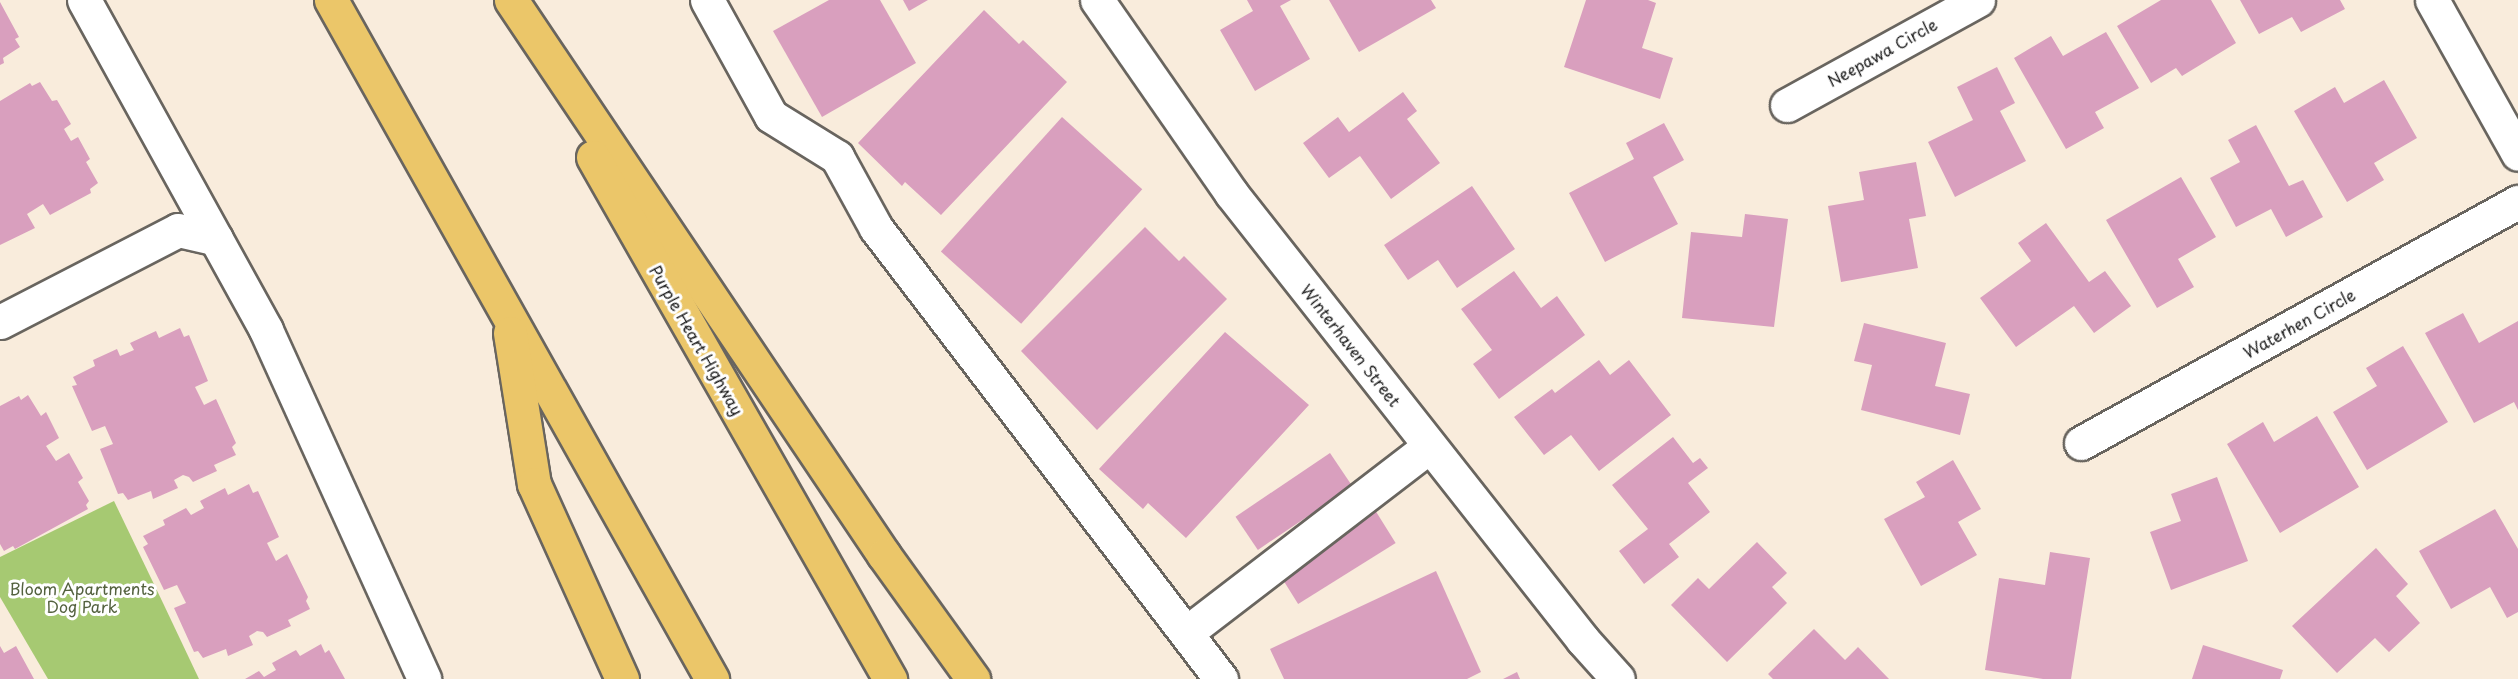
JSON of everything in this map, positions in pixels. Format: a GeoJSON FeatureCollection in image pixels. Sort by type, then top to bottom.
{"type":"FeatureCollection","features":[{"type":"Feature","properties":{"kind":"highway"},"geometry":{"type":"LineString","coordinates":[[331,0],[712,679]]}},
{"type":"Feature","properties":{"kind":"highway","name":"Purple Heart Highway"},"geometry":{"type":"LineString","coordinates":[[504,0],[890,679]]}},
{"type":"Feature","properties":{"kind":"highway"},"geometry":{"type":"LineString","coordinates":[[512,0],[877,545],[973,679]]}},
{"type":"Feature","properties":{"kind":"highway"},"geometry":{"type":"LineString","coordinates":[[506,310],[534,484],[622,679]]}},
{"type":"Feature","properties":{"kind":"street"},"geometry":{"type":"LineString","coordinates":[[84,0],[266,330],[424,679]]}},
{"type":"Feature","properties":{"kind":"street"},"geometry":{"type":"LineString","coordinates":[[707,0],[771,116],[837,157],[876,228],[1221,679]]}},
{"type":"Feature","properties":{"kind":"street","name":"Winterhaven Street"},"geometry":{"type":"LineString","coordinates":[[1098,0],[1231,193],[1583,640],[1618,679]]}},
{"type":"Feature","properties":{"kind":"street","name":"Neepawa Circle"},"geometry":{"type":"LineString","coordinates":[[1787,105],[1978,0]]}},
{"type":"Feature","properties":{"kind":"street"},"geometry":{"type":"LineString","coordinates":[[2432,0],[2518,154]]}},
{"type":"Feature","properties":{"kind":"street","name":"Waterhen Circle"},"geometry":{"type":"LineString","coordinates":[[2081,443],[2518,202]]}},
{"type":"Feature","properties":{"kind":"street"},"geometry":{"type":"LineString","coordinates":[[0,322],[178,230],[216,239]]}},
{"type":"Feature","properties":{"kind":"street"},"geometry":{"type":"LineString","coordinates":[[1186,633],[1430,446]]}},
{"type":"Feature","properties":{"kind":"green space","name":"Bloom Apartments Dog Park"},"geometry":{"type":"Polygon","coordinates":[[[114,501],[199,679],[48,679],[0,597],[0,557],[114,501]]]}},
{"type":"Feature","properties":{"kind":"building"},"geometry":{"type":"Polygon","coordinates":[[[829,0],[880,0],[916,63],[822,117],[773,31],[829,0]]]}},
{"type":"Feature","properties":{"kind":"building"},"geometry":{"type":"Polygon","coordinates":[[[903,0],[928,0],[909,11],[903,0]]]}},
{"type":"Feature","properties":{"kind":"building"},"geometry":{"type":"Polygon","coordinates":[[[1247,0],[1291,0],[1280,6],[1310,59],[1255,91],[1220,30],[1253,11],[1247,0]]]}},
{"type":"Feature","properties":{"kind":"building"},"geometry":{"type":"Polygon","coordinates":[[[1329,0],[1431,0],[1436,8],[1359,52],[1329,0]]]}},
{"type":"Feature","properties":{"kind":"building"},"geometry":{"type":"Polygon","coordinates":[[[1586,0],[1648,0],[1656,3],[1642,48],[1673,58],[1660,99],[1564,67],[1586,0]]]}},
{"type":"Feature","properties":{"kind":"building"},"geometry":{"type":"Polygon","coordinates":[[[2161,0],[2211,0],[2236,43],[2182,76],[2176,68],[2151,83],[2117,26],[2161,0]]]}},
{"type":"Feature","properties":{"kind":"building"},"geometry":{"type":"Polygon","coordinates":[[[2240,0],[2340,0],[2345,9],[2301,32],[2292,17],[2259,34],[2240,0]]]}},
{"type":"Feature","properties":{"kind":"building"},"geometry":{"type":"Polygon","coordinates":[[[0,2],[19,37],[15,39],[20,47],[3,58],[4,63],[0,65],[0,2]]]}},
{"type":"Feature","properties":{"kind":"building"},"geometry":{"type":"Polygon","coordinates":[[[984,10],[1019,44],[1023,40],[1067,82],[941,215],[905,182],[902,186],[858,143],[984,10]]]}},
{"type":"Feature","properties":{"kind":"building"},"geometry":{"type":"Polygon","coordinates":[[[2106,32],[2139,88],[2095,112],[2104,128],[2066,149],[2014,58],[2051,36],[2063,56],[2106,32]]]}},
{"type":"Feature","properties":{"kind":"building"},"geometry":{"type":"Polygon","coordinates":[[[1997,67],[2015,103],[2000,111],[2026,161],[1955,197],[1928,142],[1973,120],[1957,87],[1997,67]]]}},
{"type":"Feature","properties":{"kind":"building"},"geometry":{"type":"Polygon","coordinates":[[[2384,80],[2417,138],[2374,163],[2384,180],[2347,202],[2294,111],[2335,87],[2344,103],[2384,80]]]}},
{"type":"Feature","properties":{"kind":"building"},"geometry":{"type":"Polygon","coordinates":[[[40,82],[52,101],[57,100],[71,124],[64,129],[71,141],[78,137],[90,159],[86,162],[98,183],[90,189],[91,193],[50,215],[43,204],[27,214],[35,228],[0,245],[0,101],[30,83],[32,86],[40,82]]]}},
{"type":"Feature","properties":{"kind":"building"},"geometry":{"type":"Polygon","coordinates":[[[1403,92],[1417,111],[1407,119],[1440,163],[1391,199],[1360,156],[1329,178],[1303,143],[1338,117],[1349,132],[1403,92]]]}},
{"type":"Feature","properties":{"kind":"building"},"geometry":{"type":"Polygon","coordinates":[[[1062,117],[1142,189],[1021,324],[941,252],[1062,117]]]}},
{"type":"Feature","properties":{"kind":"building"},"geometry":{"type":"Polygon","coordinates":[[[1664,123],[1684,160],[1653,177],[1678,224],[1605,262],[1569,193],[1634,159],[1626,143],[1664,123]]]}},
{"type":"Feature","properties":{"kind":"building"},"geometry":{"type":"Polygon","coordinates":[[[2256,125],[2289,186],[2303,180],[2323,217],[2286,237],[2271,209],[2236,227],[2210,178],[2240,162],[2228,140],[2256,125]]]}},
{"type":"Feature","properties":{"kind":"building"},"geometry":{"type":"Polygon","coordinates":[[[1916,162],[1926,216],[1909,219],[1918,268],[1841,282],[1828,206],[1864,200],[1859,172],[1916,162]]]}},
{"type":"Feature","properties":{"kind":"building"},"geometry":{"type":"Polygon","coordinates":[[[2181,177],[2216,237],[2178,259],[2194,287],[2157,308],[2106,220],[2181,177]]]}},
{"type":"Feature","properties":{"kind":"building"},"geometry":{"type":"Polygon","coordinates":[[[1472,186],[1515,249],[1457,288],[1438,260],[1408,280],[1384,245],[1472,186]]]}},
{"type":"Feature","properties":{"kind":"building"},"geometry":{"type":"Polygon","coordinates":[[[1745,214],[1788,219],[1774,327],[1682,318],[1691,232],[1742,237],[1745,214]]]}},
{"type":"Feature","properties":{"kind":"building"},"geometry":{"type":"Polygon","coordinates":[[[2046,223],[2089,282],[2105,271],[2131,306],[2094,333],[2074,306],[2016,347],[1980,298],[2031,261],[2018,243],[2046,223]]]}},
{"type":"Feature","properties":{"kind":"building"},"geometry":{"type":"Polygon","coordinates":[[[1145,227],[1179,261],[1184,256],[1227,299],[1097,430],[1021,351],[1145,227]]]}},
{"type":"Feature","properties":{"kind":"building"},"geometry":{"type":"Polygon","coordinates":[[[1514,271],[1541,308],[1557,296],[1585,335],[1499,399],[1473,364],[1492,350],[1461,309],[1514,271]]]}},
{"type":"Feature","properties":{"kind":"building"},"geometry":{"type":"Polygon","coordinates":[[[2463,313],[2479,343],[2518,321],[2518,410],[2514,402],[2474,423],[2425,333],[2463,313]]]}},
{"type":"Feature","properties":{"kind":"building"},"geometry":{"type":"Polygon","coordinates":[[[1864,323],[1946,343],[1935,386],[1970,394],[1960,435],[1861,410],[1872,365],[1854,361],[1864,323]]]}},
{"type":"Feature","properties":{"kind":"building"},"geometry":{"type":"Polygon","coordinates":[[[180,328],[184,337],[189,335],[208,381],[195,387],[204,405],[216,399],[236,443],[232,447],[236,455],[214,465],[217,471],[193,482],[189,477],[183,475],[174,480],[178,488],[153,499],[151,491],[128,500],[123,493],[118,494],[100,449],[113,444],[105,426],[92,431],[72,386],[77,385],[73,377],[95,366],[93,360],[117,349],[120,356],[134,350],[130,343],[156,331],[159,338],[180,328]]]}},
{"type":"Feature","properties":{"kind":"building"},"geometry":{"type":"Polygon","coordinates":[[[1225,332],[1309,405],[1186,538],[1148,503],[1143,509],[1099,469],[1225,332]]]}},
{"type":"Feature","properties":{"kind":"building"},"geometry":{"type":"Polygon","coordinates":[[[2403,346],[2448,422],[2367,470],[2333,412],[2377,386],[2366,368],[2403,346]]]}},
{"type":"Feature","properties":{"kind":"building"},"geometry":{"type":"Polygon","coordinates":[[[1599,360],[1610,375],[1629,360],[1671,415],[1599,471],[1571,435],[1544,455],[1514,417],[1552,389],[1555,393],[1599,360]]]}},
{"type":"Feature","properties":{"kind":"building"},"geometry":{"type":"Polygon","coordinates":[[[28,395],[41,416],[46,412],[59,438],[46,446],[56,461],[69,453],[83,478],[78,482],[89,501],[86,505],[88,509],[15,549],[13,546],[4,551],[0,544],[0,406],[19,396],[21,400],[28,395]]]}},
{"type":"Feature","properties":{"kind":"building"},"geometry":{"type":"Polygon","coordinates":[[[2317,416],[2359,487],[2280,533],[2227,444],[2263,422],[2274,442],[2317,416]]]}},
{"type":"Feature","properties":{"kind":"building"},"geometry":{"type":"Polygon","coordinates":[[[1673,437],[1693,463],[1700,458],[1708,468],[1688,483],[1710,512],[1669,544],[1679,557],[1644,584],[1619,551],[1648,529],[1612,485],[1673,437]]]}},
{"type":"Feature","properties":{"kind":"building"},"geometry":{"type":"Polygon","coordinates":[[[1330,453],[1352,486],[1258,550],[1235,517],[1330,453]]]}},
{"type":"Feature","properties":{"kind":"building"},"geometry":{"type":"Polygon","coordinates":[[[1953,460],[1981,509],[1958,522],[1977,555],[1921,586],[1884,519],[1925,497],[1916,482],[1953,460]]]}},
{"type":"Feature","properties":{"kind":"building"},"geometry":{"type":"Polygon","coordinates":[[[2217,477],[2248,561],[2171,590],[2150,532],[2181,521],[2171,494],[2217,477]]]}},
{"type":"Feature","properties":{"kind":"building"},"geometry":{"type":"Polygon","coordinates":[[[249,484],[253,493],[258,491],[279,537],[267,543],[276,561],[287,554],[308,597],[306,601],[310,609],[288,620],[291,626],[267,637],[263,632],[257,631],[249,636],[253,645],[228,656],[226,649],[203,658],[198,651],[194,652],[174,608],[186,603],[177,585],[164,590],[143,547],[148,544],[143,536],[165,525],[163,520],[186,508],[191,515],[204,508],[200,501],[225,488],[228,495],[249,484]]]}},
{"type":"Feature","properties":{"kind":"building"},"geometry":{"type":"Polygon","coordinates":[[[2495,509],[2518,549],[2518,612],[2507,618],[2490,587],[2451,609],[2419,551],[2495,509]]]}},
{"type":"Feature","properties":{"kind":"building"},"geometry":{"type":"Polygon","coordinates":[[[1375,510],[1396,543],[1298,604],[1277,571],[1375,510]]]}},
{"type":"Feature","properties":{"kind":"building"},"geometry":{"type":"Polygon","coordinates":[[[1757,542],[1787,573],[1772,587],[1787,603],[1727,662],[1671,605],[1698,578],[1709,589],[1757,542]]]}},
{"type":"Feature","properties":{"kind":"building"},"geometry":{"type":"Polygon","coordinates":[[[2376,548],[2408,584],[2396,596],[2420,623],[2389,652],[2375,638],[2337,673],[2292,626],[2376,548]]]}},
{"type":"Feature","properties":{"kind":"building"},"geometry":{"type":"Polygon","coordinates":[[[2050,552],[2090,558],[2071,679],[2043,679],[1985,670],[1999,578],[2045,585],[2050,552]]]}},
{"type":"Feature","properties":{"kind":"building"},"geometry":{"type":"Polygon","coordinates":[[[1436,571],[1481,672],[1467,679],[1284,679],[1270,649],[1436,571]]]}},
{"type":"Feature","properties":{"kind":"building"},"geometry":{"type":"Polygon","coordinates":[[[1814,629],[1845,660],[1858,647],[1889,679],[1773,679],[1768,674],[1814,629]]]}},
{"type":"Feature","properties":{"kind":"building"},"geometry":{"type":"Polygon","coordinates":[[[321,644],[325,653],[329,650],[345,679],[245,679],[259,671],[264,677],[276,670],[272,663],[296,650],[300,656],[321,644]]]}},
{"type":"Feature","properties":{"kind":"building"},"geometry":{"type":"Polygon","coordinates":[[[2203,645],[2283,670],[2280,679],[2192,679],[2203,645]]]}},
{"type":"Feature","properties":{"kind":"building"},"geometry":{"type":"Polygon","coordinates":[[[0,646],[4,653],[16,646],[34,679],[0,679],[0,646]]]}},
{"type":"Feature","properties":{"kind":"building"},"geometry":{"type":"Polygon","coordinates":[[[1517,672],[1520,679],[1503,679],[1517,672]]]}}]}
